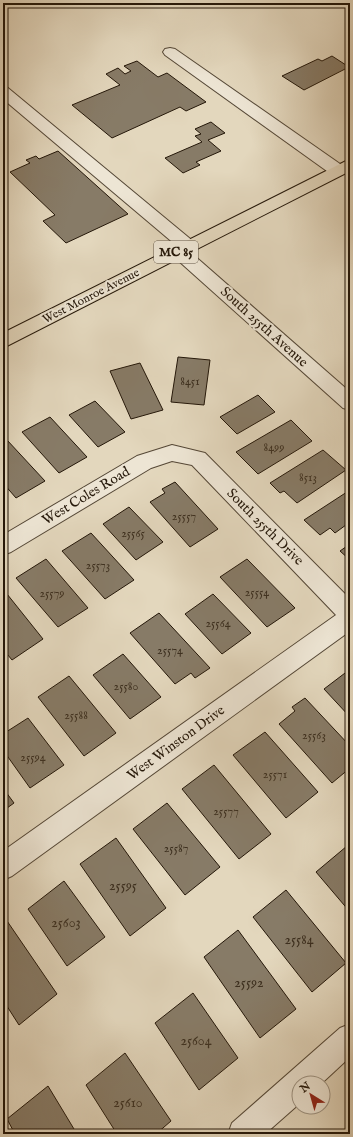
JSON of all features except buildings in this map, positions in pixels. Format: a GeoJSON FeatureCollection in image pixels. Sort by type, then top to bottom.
{"type":"FeatureCollection","features":[{"type":"Feature","properties":{"kind":"main road","name":"West Monroe Avenue"},"geometry":{"type":"LineString","coordinates":[[3,341],[344,167]]}},
{"type":"Feature","properties":{"kind":"street"},"geometry":{"type":"LineString","coordinates":[[170,52],[344,167]]}},
{"type":"Feature","properties":{"kind":"street","name":"South 255th Avenue"},"geometry":{"type":"LineString","coordinates":[[3,91],[183,248],[350,403]]}},
{"type":"Feature","properties":{"kind":"street","name":"West Coles Road"},"geometry":{"type":"LineString","coordinates":[[3,546],[144,462],[172,453]]}},
{"type":"Feature","properties":{"kind":"street","name":"South 255th Drive"},"geometry":{"type":"LineString","coordinates":[[172,453],[198,460],[350,614]]}},
{"type":"Feature","properties":{"kind":"street","name":"West Winston Drive"},"geometry":{"type":"LineString","coordinates":[[3,867],[350,618]]}},
{"type":"Feature","properties":{"kind":"street"},"geometry":{"type":"LineString","coordinates":[[308,1075],[350,1038]]}},
{"type":"Feature","properties":{"kind":"street"},"geometry":{"type":"LineString","coordinates":[[243,1134],[291,1090]]}}]}
